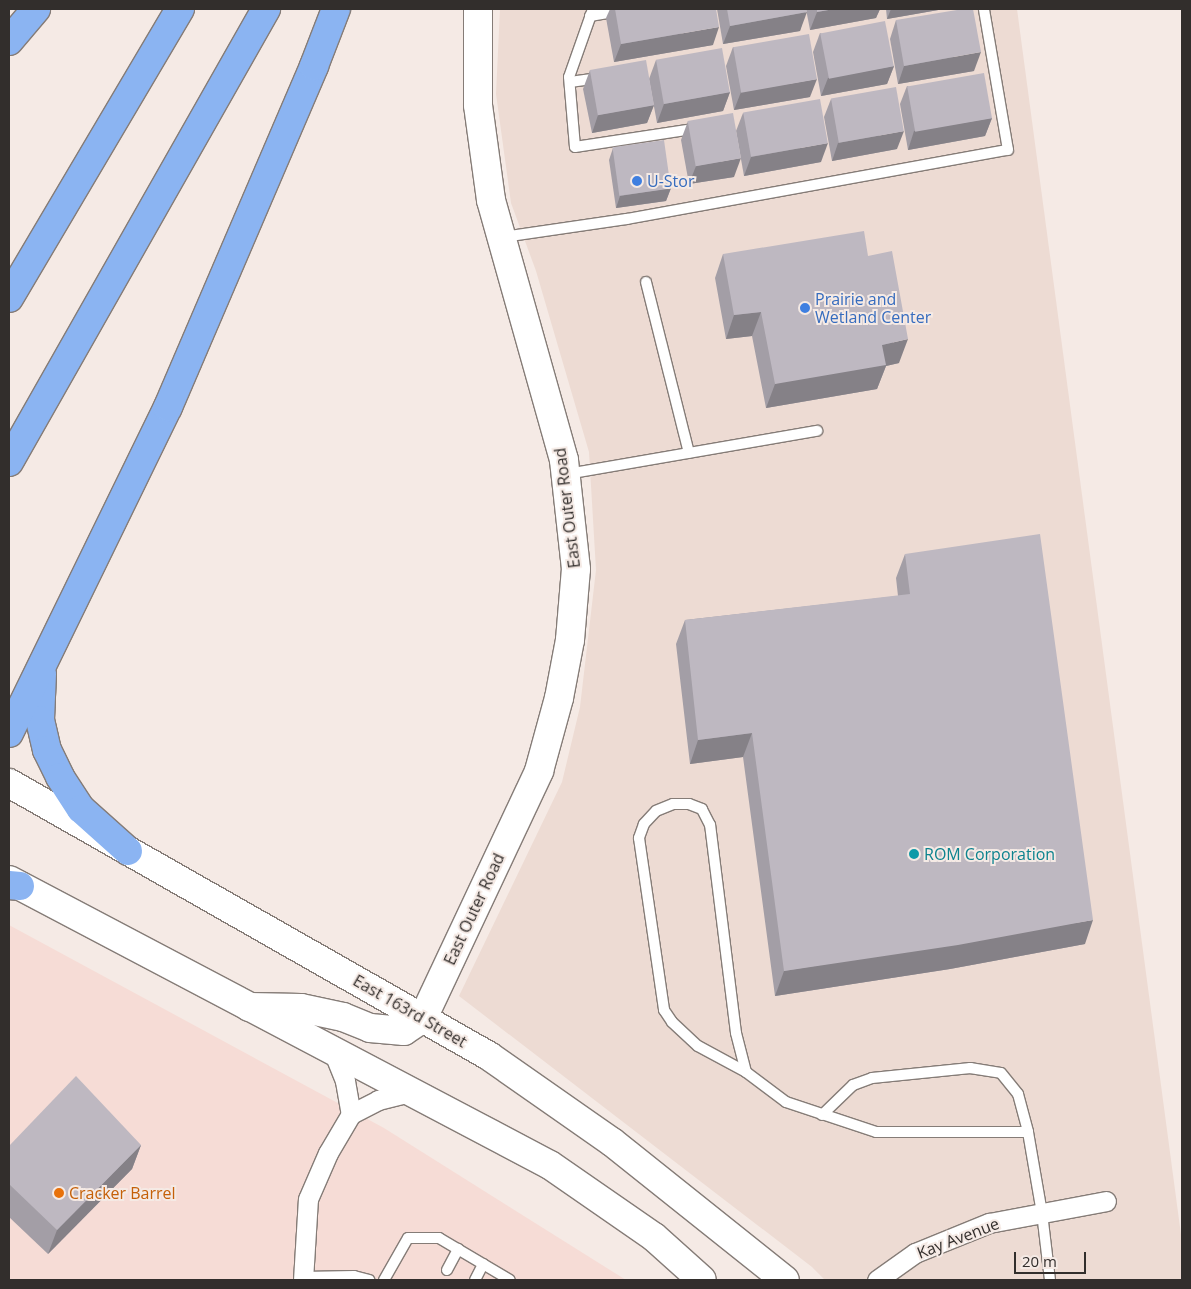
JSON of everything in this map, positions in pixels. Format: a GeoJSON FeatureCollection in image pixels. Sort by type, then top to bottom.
{"type":"FeatureCollection","features":[{"type":"Feature","properties":{"kind":"highway"},"geometry":{"type":"LineString","coordinates":[[9,41],[36,9]]}},
{"type":"Feature","properties":{"kind":"highway"},"geometry":{"type":"LineString","coordinates":[[9,298],[180,9]]}},
{"type":"Feature","properties":{"kind":"highway"},"geometry":{"type":"LineString","coordinates":[[9,462],[266,9]]}},
{"type":"Feature","properties":{"kind":"highway"},"geometry":{"type":"LineString","coordinates":[[9,733],[168,407],[314,66],[336,9]]}},
{"type":"Feature","properties":{"kind":"highway"},"geometry":{"type":"LineString","coordinates":[[42,664],[40,720],[47,750],[60,778],[81,809],[128,851]]}},
{"type":"Feature","properties":{"kind":"street","name":"East Outer Road"},"geometry":{"type":"LineString","coordinates":[[423,1018],[539,771],[560,698],[570,640],[576,569],[566,474],[559,440],[491,200],[478,104],[478,9]]}},
{"type":"Feature","properties":{"kind":"street","name":"East 163rd Street"},"geometry":{"type":"LineString","coordinates":[[9,783],[489,1056],[612,1142],[784,1280]]}},
{"type":"Feature","properties":{"kind":"street"},"geometry":{"type":"LineString","coordinates":[[12,884],[550,1165],[654,1237],[702,1280]]}},
{"type":"Feature","properties":{"kind":"street"},"geometry":{"type":"LineString","coordinates":[[249,1007],[301,1008],[343,1017],[370,1028],[404,1031],[423,1018]]}},
{"type":"Feature","properties":{"kind":"street"},"geometry":{"type":"LineString","coordinates":[[333,1051],[345,1081],[351,1114]]}},
{"type":"Feature","properties":{"kind":"street"},"geometry":{"type":"LineString","coordinates":[[303,1279],[308,1199],[328,1152],[351,1114],[378,1100],[410,1092]]}},
{"type":"Feature","properties":{"kind":"street","name":"Kay Avenue"},"geometry":{"type":"LineString","coordinates":[[877,1280],[915,1253],[981,1226],[1106,1202]]}},
{"type":"Feature","properties":{"kind":"lane"},"geometry":{"type":"LineString","coordinates":[[632,9],[592,12],[570,77],[575,147],[712,126]]}},
{"type":"Feature","properties":{"kind":"lane"},"geometry":{"type":"LineString","coordinates":[[502,237],[627,219],[1008,150],[991,82],[981,13]]}},
{"type":"Feature","properties":{"kind":"lane"},"geometry":{"type":"LineString","coordinates":[[570,82],[608,76]]}},
{"type":"Feature","properties":{"kind":"lane"},"geometry":{"type":"LineString","coordinates":[[646,282],[689,453]]}},
{"type":"Feature","properties":{"kind":"lane"},"geometry":{"type":"LineString","coordinates":[[566,474],[817,431]]}},
{"type":"Feature","properties":{"kind":"lane"},"geometry":{"type":"LineString","coordinates":[[746,1072],[736,1033],[710,825],[702,808],[689,804],[673,804],[656,811],[644,824],[639,838],[664,1010],[672,1022],[698,1046],[746,1072],[786,1102],[876,1132],[1028,1132]]}},
{"type":"Feature","properties":{"kind":"lane"},"geometry":{"type":"LineString","coordinates":[[822,1114],[853,1085],[872,1078],[970,1068],[1001,1073],[1018,1094],[1028,1132],[1042,1213],[1050,1280]]}},
{"type":"Feature","properties":{"kind":"lane"},"geometry":{"type":"LineString","coordinates":[[384,1280],[408,1238],[438,1238],[508,1280]]}},
{"type":"Feature","properties":{"kind":"lane"},"geometry":{"type":"LineString","coordinates":[[447,1270],[458,1249]]}},
{"type":"Feature","properties":{"kind":"lane"},"geometry":{"type":"LineString","coordinates":[[475,1280],[483,1264]]}},
{"type":"Feature","properties":{"kind":"lane"},"geometry":{"type":"LineString","coordinates":[[303,1279],[354,1276],[369,1280]]}},
{"type":"Feature","properties":{"kind":"shaded area"},"geometry":{"type":"Polygon","coordinates":[[[500,9],[1017,9],[1182,1242],[1182,1280],[825,1280],[812,1267],[459,996],[562,782],[580,707],[596,570],[589,452],[536,271],[511,203],[496,94],[500,9]]]}},
{"type":"Feature","properties":{"kind":"shaded area"},"geometry":{"type":"Polygon","coordinates":[[[9,925],[384,1128],[626,1280],[9,1280],[9,925]]]}},
{"type":"Feature","properties":{"kind":"building"},"geometry":{"type":"Polygon","coordinates":[[[615,9],[716,9],[719,27],[621,44],[615,9]]]}},
{"type":"Feature","properties":{"kind":"building"},"geometry":{"type":"Polygon","coordinates":[[[727,9],[806,9],[807,12],[730,26],[727,9]]]}},
{"type":"Feature","properties":{"kind":"building"},"geometry":{"type":"Polygon","coordinates":[[[817,9],[834,9],[817,12],[817,9]]]}},
{"type":"Feature","properties":{"kind":"building"},"geometry":{"type":"Polygon","coordinates":[[[973,9],[981,52],[904,66],[896,20],[973,9]]]}},
{"type":"Feature","properties":{"kind":"building"},"geometry":{"type":"Polygon","coordinates":[[[885,21],[894,66],[829,79],[820,34],[885,21]]]}},
{"type":"Feature","properties":{"kind":"building"},"geometry":{"type":"Polygon","coordinates":[[[809,34],[817,79],[741,93],[733,47],[809,34]]]}},
{"type":"Feature","properties":{"kind":"building"},"geometry":{"type":"Polygon","coordinates":[[[722,48],[730,92],[664,104],[656,60],[722,48]]]}},
{"type":"Feature","properties":{"kind":"building"},"geometry":{"type":"Polygon","coordinates":[[[646,60],[654,105],[598,115],[590,70],[646,60]]]}},
{"type":"Feature","properties":{"kind":"building"},"geometry":{"type":"Polygon","coordinates":[[[984,73],[992,118],[915,132],[907,87],[984,73]]]}},
{"type":"Feature","properties":{"kind":"building"},"geometry":{"type":"Polygon","coordinates":[[[896,87],[904,131],[839,143],[831,98],[896,87]]]}},
{"type":"Feature","properties":{"kind":"building"},"geometry":{"type":"Polygon","coordinates":[[[820,99],[828,143],[751,157],[743,113],[820,99]]]}},
{"type":"Feature","properties":{"kind":"building"},"geometry":{"type":"Polygon","coordinates":[[[733,113],[741,158],[696,166],[688,121],[733,113]]]}},
{"type":"Feature","properties":{"kind":"building","name":"U-Stor"},"geometry":{"type":"Polygon","coordinates":[[[664,140],[671,189],[619,196],[613,147],[664,140]]]}},
{"type":"Feature","properties":{"kind":"building","name":"Prairie and Wetland Center"},"geometry":{"type":"Polygon","coordinates":[[[864,231],[868,256],[892,251],[908,339],[882,345],[886,365],[775,384],[761,312],[734,315],[723,254],[864,231]]]}},
{"type":"Feature","properties":{"kind":"building","name":"ROM Corporation"},"geometry":{"type":"Polygon","coordinates":[[[1040,534],[1093,920],[958,945],[784,971],[752,733],[698,740],[685,620],[910,594],[905,554],[1040,534]]]}},
{"type":"Feature","properties":{"kind":"building","name":"Cracker Barrel"},"geometry":{"type":"Polygon","coordinates":[[[76,1076],[141,1145],[57,1230],[9,1184],[9,1146],[76,1076]]]}},
{"type":"Feature","properties":{"kind":"place","name":"U-Stor"},"geometry":{"type":"Point","coordinates":[637,181]}},
{"type":"Feature","properties":{"kind":"place","name":"Prairie and Wetland Center"},"geometry":{"type":"Point","coordinates":[805,308]}},
{"type":"Feature","properties":{"kind":"place","name":"ROM Corporation"},"geometry":{"type":"Point","coordinates":[914,854]}},
{"type":"Feature","properties":{"kind":"place","name":"Cracker Barrel"},"geometry":{"type":"Point","coordinates":[59,1193]}}]}
